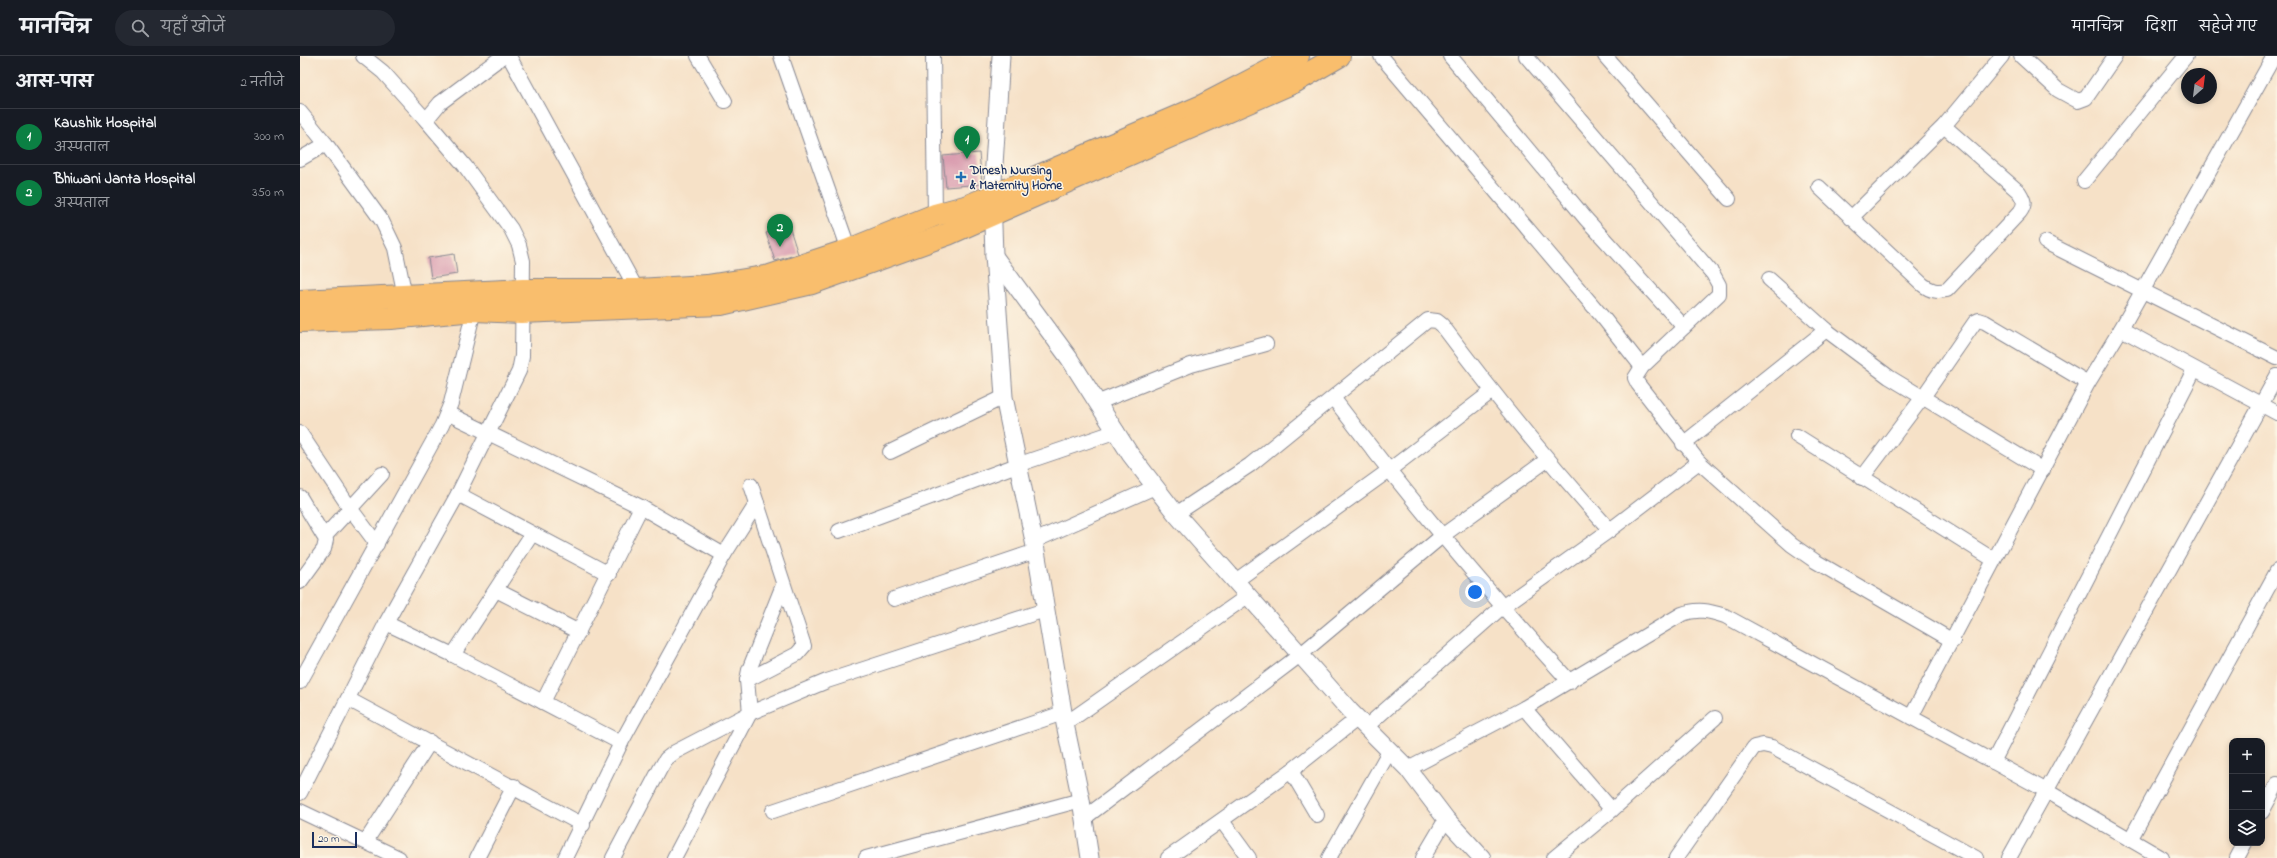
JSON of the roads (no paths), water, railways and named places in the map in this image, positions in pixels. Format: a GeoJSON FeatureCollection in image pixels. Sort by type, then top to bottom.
{"type":"FeatureCollection","features":[{"type":"Feature","properties":{"kind":"main road"},"geometry":{"type":"LineString","coordinates":[[300,301],[524,290],[637,290],[707,286],[770,276],[849,250],[935,215],[965,207],[993,205],[1294,82],[1339,56]]}},
{"type":"Feature","properties":{"kind":"main road"},"geometry":{"type":"LineString","coordinates":[[300,321],[391,318],[474,310],[521,312],[721,304],[812,284],[948,234],[993,205],[1202,106],[1287,58]]}},
{"type":"Feature","properties":{"kind":"street"},"geometry":{"type":"LineString","coordinates":[[300,793],[386,624],[458,494],[519,371],[522,356],[521,312],[524,290],[523,261],[519,245],[511,229],[465,166],[426,120],[383,72],[363,56]]}},
{"type":"Feature","properties":{"kind":"street"},"geometry":{"type":"LineString","coordinates":[[426,120],[440,102],[503,56]]}},
{"type":"Feature","properties":{"kind":"street"},"geometry":{"type":"LineString","coordinates":[[509,56],[637,290]]}},
{"type":"Feature","properties":{"kind":"street"},"geometry":{"type":"LineString","coordinates":[[698,56],[725,101]]}},
{"type":"Feature","properties":{"kind":"street"},"geometry":{"type":"LineString","coordinates":[[782,56],[849,250]]}},
{"type":"Feature","properties":{"kind":"street"},"geometry":{"type":"LineString","coordinates":[[933,56],[935,215]]}},
{"type":"Feature","properties":{"kind":"street"},"geometry":{"type":"LineString","coordinates":[[1001,56],[993,205],[994,255],[1004,397],[1035,546],[1064,719],[1081,800],[1090,858]]}},
{"type":"Feature","properties":{"kind":"street"},"geometry":{"type":"LineString","coordinates":[[1381,56],[1605,320],[1642,367]]}},
{"type":"Feature","properties":{"kind":"street"},"geometry":{"type":"LineString","coordinates":[[1450,56],[1586,220],[1684,326]]}},
{"type":"Feature","properties":{"kind":"street"},"geometry":{"type":"LineString","coordinates":[[1526,56],[1713,274],[1719,286],[1719,294],[1642,367],[1635,378],[1638,384],[1683,444],[1699,462],[1792,545],[1815,561],[1953,640]]}},
{"type":"Feature","properties":{"kind":"street"},"geometry":{"type":"LineString","coordinates":[[1605,56],[1729,199]]}},
{"type":"Feature","properties":{"kind":"street"},"geometry":{"type":"LineString","coordinates":[[1851,218],[1944,126],[2002,56]]}},
{"type":"Feature","properties":{"kind":"street"},"geometry":{"type":"LineString","coordinates":[[2020,56],[2058,90],[2078,101],[2086,98],[2115,56]]}},
{"type":"Feature","properties":{"kind":"street"},"geometry":{"type":"LineString","coordinates":[[2084,181],[2186,56]]}},
{"type":"Feature","properties":{"kind":"street"},"geometry":{"type":"LineString","coordinates":[[1911,717],[2088,383],[2121,329],[2142,289],[2274,56]]}},
{"type":"Feature","properties":{"kind":"street"},"geometry":{"type":"LineString","coordinates":[[300,112],[326,144],[390,236],[396,248],[405,296]]}},
{"type":"Feature","properties":{"kind":"street"},"geometry":{"type":"LineString","coordinates":[[1819,187],[1923,285],[1930,290],[1939,292],[1947,290],[2020,212],[2024,207],[2024,200],[2019,192],[1944,126]]}},
{"type":"Feature","properties":{"kind":"street"},"geometry":{"type":"LineString","coordinates":[[300,159],[326,144]]}},
{"type":"Feature","properties":{"kind":"street"},"geometry":{"type":"LineString","coordinates":[[2045,242],[2142,289],[2277,358]]}},
{"type":"Feature","properties":{"kind":"street"},"geometry":{"type":"LineString","coordinates":[[994,255],[1099,402],[1130,454],[1176,514],[1237,580],[1300,655],[1408,769],[1446,819],[1482,858]]}},
{"type":"Feature","properties":{"kind":"street"},"geometry":{"type":"LineString","coordinates":[[1769,279],[1826,330],[1889,377],[2043,470]]}},
{"type":"Feature","properties":{"kind":"street"},"geometry":{"type":"LineString","coordinates":[[300,682],[428,452],[447,412],[474,310]]}},
{"type":"Feature","properties":{"kind":"street"},"geometry":{"type":"LineString","coordinates":[[1176,514],[1250,465],[1334,399],[1428,320],[1437,321],[1442,324],[1491,392],[1546,460],[1610,530]]}},
{"type":"Feature","properties":{"kind":"street"},"geometry":{"type":"LineString","coordinates":[[1862,478],[1975,322],[1979,320],[2088,383]]}},
{"type":"Feature","properties":{"kind":"street"},"geometry":{"type":"LineString","coordinates":[[2121,329],[2194,370],[2277,413]]}},
{"type":"Feature","properties":{"kind":"street"},"geometry":{"type":"LineString","coordinates":[[1683,444],[1826,330]]}},
{"type":"Feature","properties":{"kind":"street"},"geometry":{"type":"LineString","coordinates":[[1099,402],[1191,365],[1266,344]]}},
{"type":"Feature","properties":{"kind":"street"},"geometry":{"type":"LineString","coordinates":[[1993,762],[2194,370]]}},
{"type":"Feature","properties":{"kind":"street"},"geometry":{"type":"LineString","coordinates":[[2009,858],[2045,790],[2260,403],[2277,376]]}},
{"type":"Feature","properties":{"kind":"street"},"geometry":{"type":"LineString","coordinates":[[1237,580],[1388,471],[1491,392]]}},
{"type":"Feature","properties":{"kind":"street"},"geometry":{"type":"LineString","coordinates":[[890,452],[1004,397]]}},
{"type":"Feature","properties":{"kind":"street"},"geometry":{"type":"LineString","coordinates":[[1334,399],[1388,471],[1442,536],[1502,607],[1570,682]]}},
{"type":"Feature","properties":{"kind":"street"},"geometry":{"type":"LineString","coordinates":[[447,412],[641,507],[724,555]]}},
{"type":"Feature","properties":{"kind":"street"},"geometry":{"type":"LineString","coordinates":[[839,531],[1017,465],[1117,430]]}},
{"type":"Feature","properties":{"kind":"street"},"geometry":{"type":"LineString","coordinates":[[300,433],[350,508],[377,544]]}},
{"type":"Feature","properties":{"kind":"street"},"geometry":{"type":"LineString","coordinates":[[1797,436],[1994,560]]}},
{"type":"Feature","properties":{"kind":"street"},"geometry":{"type":"LineString","coordinates":[[1084,819],[1300,655],[1442,536],[1546,460]]}},
{"type":"Feature","properties":{"kind":"street"},"geometry":{"type":"LineString","coordinates":[[1168,858],[1222,822],[1291,771],[1362,722],[1502,607],[1610,530],[1699,462]]}},
{"type":"Feature","properties":{"kind":"street"},"geometry":{"type":"LineString","coordinates":[[325,536],[382,474]]}},
{"type":"Feature","properties":{"kind":"street"},"geometry":{"type":"LineString","coordinates":[[747,680],[797,654],[804,646],[783,585],[773,546],[751,485]]}},
{"type":"Feature","properties":{"kind":"street"},"geometry":{"type":"LineString","coordinates":[[894,599],[1035,546],[1155,487]]}},
{"type":"Feature","properties":{"kind":"street"},"geometry":{"type":"LineString","coordinates":[[458,494],[609,574]]}},
{"type":"Feature","properties":{"kind":"street"},"geometry":{"type":"LineString","coordinates":[[300,497],[304,513],[325,536],[326,544],[300,582]]}},
{"type":"Feature","properties":{"kind":"street"},"geometry":{"type":"LineString","coordinates":[[565,858],[583,825],[621,743],[724,555],[757,503]]}},
{"type":"Feature","properties":{"kind":"street"},"geometry":{"type":"LineString","coordinates":[[542,702],[609,574],[641,507]]}},
{"type":"Feature","properties":{"kind":"street"},"geometry":{"type":"LineString","coordinates":[[453,655],[532,534]]}},
{"type":"Feature","properties":{"kind":"street"},"geometry":{"type":"LineString","coordinates":[[2130,840],[2277,571]]}},
{"type":"Feature","properties":{"kind":"street"},"geometry":{"type":"LineString","coordinates":[[674,858],[750,713],[747,680],[783,585]]}},
{"type":"Feature","properties":{"kind":"street"},"geometry":{"type":"LineString","coordinates":[[496,590],[579,632]]}},
{"type":"Feature","properties":{"kind":"street"},"geometry":{"type":"LineString","coordinates":[[773,811],[1064,719],[1249,595]]}},
{"type":"Feature","properties":{"kind":"street"},"geometry":{"type":"LineString","coordinates":[[613,858],[666,759],[675,752],[750,713],[827,681],[1045,610]]}},
{"type":"Feature","properties":{"kind":"street"},"geometry":{"type":"LineString","coordinates":[[1408,769],[1570,682],[1682,614],[1694,610],[1708,610],[1724,616],[2045,790],[2162,858]]}},
{"type":"Feature","properties":{"kind":"street"},"geometry":{"type":"LineString","coordinates":[[386,624],[453,655],[621,743]]}},
{"type":"Feature","properties":{"kind":"street"},"geometry":{"type":"LineString","coordinates":[[348,699],[514,786],[583,825]]}},
{"type":"Feature","properties":{"kind":"street"},"geometry":{"type":"LineString","coordinates":[[1524,708],[1612,810]]}},
{"type":"Feature","properties":{"kind":"street"},"geometry":{"type":"LineString","coordinates":[[1554,858],[1612,810],[1715,718]]}},
{"type":"Feature","properties":{"kind":"street"},"geometry":{"type":"LineString","coordinates":[[366,841],[430,742]]}},
{"type":"Feature","properties":{"kind":"street"},"geometry":{"type":"LineString","coordinates":[[1676,858],[1754,747],[1763,745],[1772,747],[1976,858]]}},
{"type":"Feature","properties":{"kind":"street"},"geometry":{"type":"LineString","coordinates":[[1330,858],[1390,750]]}},
{"type":"Feature","properties":{"kind":"street"},"geometry":{"type":"LineString","coordinates":[[1291,771],[1317,815]]}},
{"type":"Feature","properties":{"kind":"street"},"geometry":{"type":"LineString","coordinates":[[2263,810],[2277,784]]}},
{"type":"Feature","properties":{"kind":"street"},"geometry":{"type":"LineString","coordinates":[[477,858],[514,786]]}},
{"type":"Feature","properties":{"kind":"street"},"geometry":{"type":"LineString","coordinates":[[866,858],[1081,800]]}},
{"type":"Feature","properties":{"kind":"street"},"geometry":{"type":"LineString","coordinates":[[300,811],[366,841],[399,858]]}},
{"type":"Feature","properties":{"kind":"street"},"geometry":{"type":"LineString","coordinates":[[1423,858],[1446,819]]}},
{"type":"Feature","properties":{"kind":"street"},"geometry":{"type":"LineString","coordinates":[[1222,822],[1249,858]]}},
{"type":"Feature","properties":{"kind":"street"},"geometry":{"type":"LineString","coordinates":[[2237,858],[2243,846]]}},
{"type":"Feature","properties":{"kind":"place","name":"Kaushik Hospital"},"geometry":{"type":"Point","coordinates":[967,159]}},
{"type":"Feature","properties":{"kind":"place","name":"Dinesh Nursing & Maternity Home"},"geometry":{"type":"Point","coordinates":[961,177]}},
{"type":"Feature","properties":{"kind":"place","name":"Bhiwani Janta Hospital"},"geometry":{"type":"Point","coordinates":[780,247]}}]}
